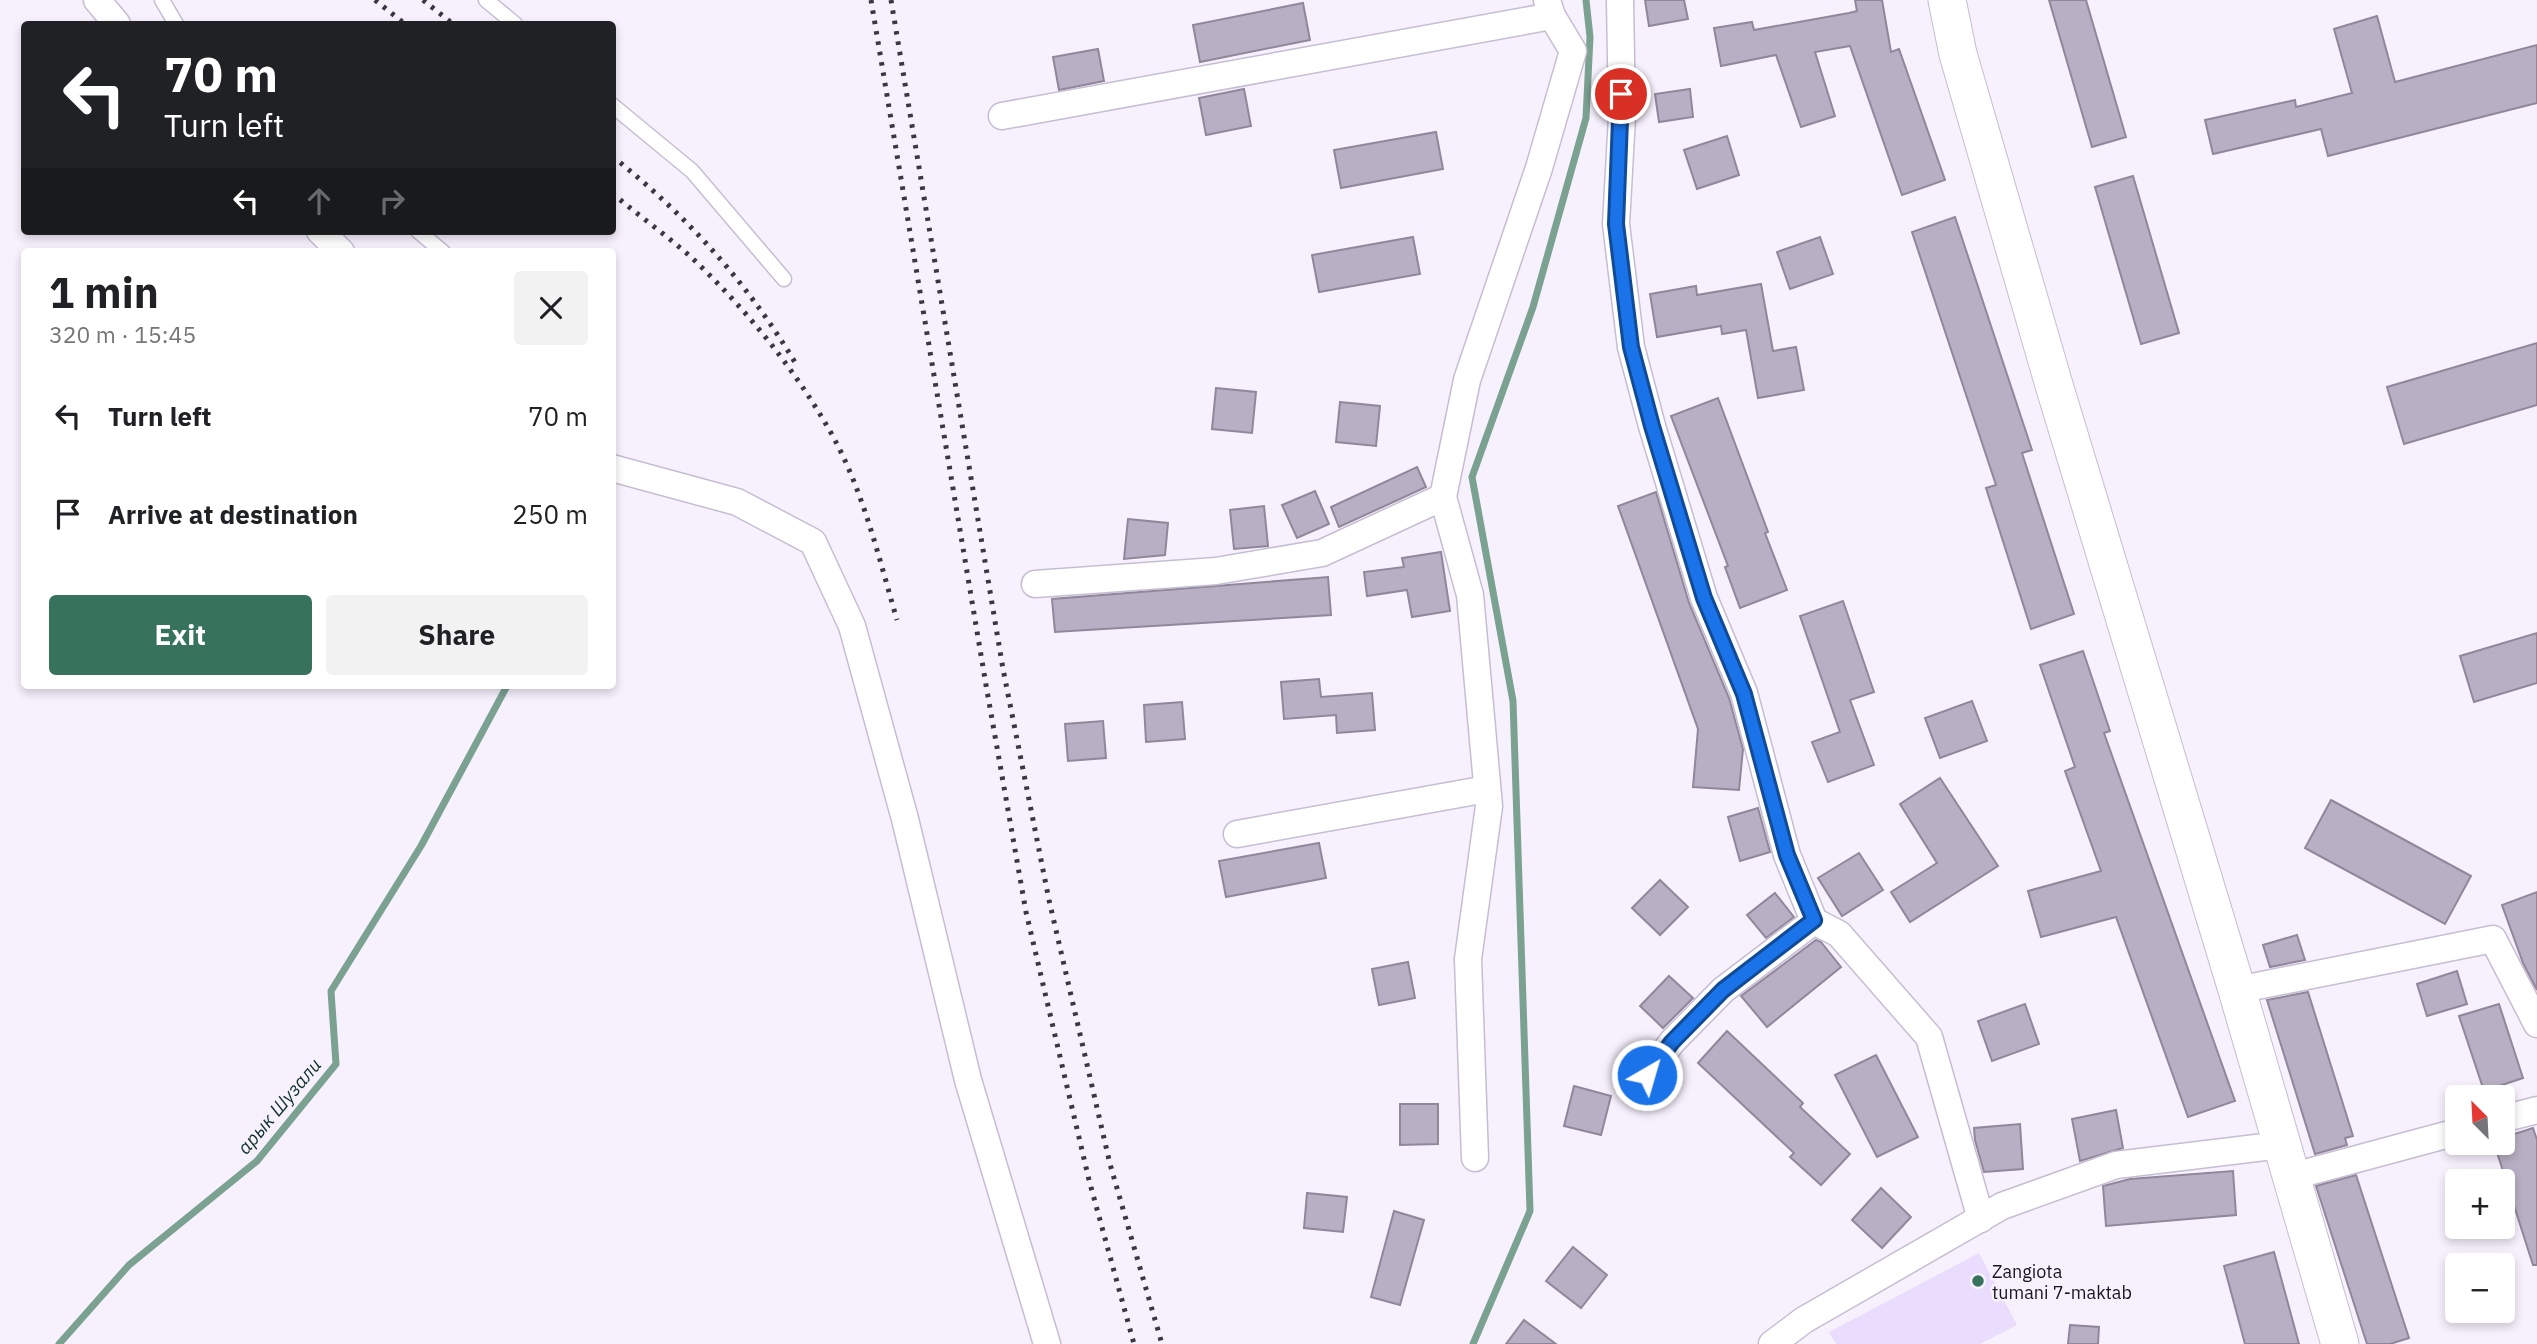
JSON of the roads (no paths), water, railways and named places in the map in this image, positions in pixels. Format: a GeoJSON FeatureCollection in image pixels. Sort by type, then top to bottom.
{"type":"FeatureCollection","features":[{"type":"Feature","properties":{"kind":"main road"},"geometry":{"type":"LineString","coordinates":[[1947,0],[1958,54],[2054,385],[2237,990],[2340,1344]]}},
{"type":"Feature","properties":{"kind":"street"},"geometry":{"type":"LineString","coordinates":[[97,0],[114,21]]}},
{"type":"Feature","properties":{"kind":"street"},"geometry":{"type":"LineString","coordinates":[[1619,0],[1622,117],[1616,224],[1631,347],[1652,426],[1704,598],[1744,694],[1787,855],[1814,920],[1839,934],[1929,1037],[1981,1219]]}},
{"type":"Feature","properties":{"kind":"street"},"geometry":{"type":"LineString","coordinates":[[1002,116],[1549,8],[1573,51],[1539,168],[1467,380],[1443,497],[1470,596],[1489,806],[1468,959],[1475,1158]]}},
{"type":"Feature","properties":{"kind":"street"},"geometry":{"type":"LineString","coordinates":[[324,235],[337,248]]}},
{"type":"Feature","properties":{"kind":"street"},"geometry":{"type":"LineString","coordinates":[[616,469],[737,502],[813,542],[852,626],[905,819],[968,1080],[1047,1344]]}},
{"type":"Feature","properties":{"kind":"street"},"geometry":{"type":"LineString","coordinates":[[1035,584],[1216,571],[1322,553],[1443,497]]}},
{"type":"Feature","properties":{"kind":"street"},"geometry":{"type":"LineString","coordinates":[[1237,834],[1487,789]]}},
{"type":"Feature","properties":{"kind":"street"},"geometry":{"type":"LineString","coordinates":[[1647,1075],[1672,1042],[1723,990],[1814,920]]}},
{"type":"Feature","properties":{"kind":"street"},"geometry":{"type":"LineString","coordinates":[[2237,990],[2494,939],[2537,1024]]}},
{"type":"Feature","properties":{"kind":"street"},"geometry":{"type":"LineString","coordinates":[[2515,1116],[2537,1110]]}},
{"type":"Feature","properties":{"kind":"street"},"geometry":{"type":"LineString","coordinates":[[1772,1344],[1804,1320],[2002,1206],[2116,1165],[2285,1161],[2445,1134]]}},
{"type":"Feature","properties":{"kind":"lane"},"geometry":{"type":"LineString","coordinates":[[162,0],[174,21]]}},
{"type":"Feature","properties":{"kind":"lane"},"geometry":{"type":"LineString","coordinates":[[486,0],[511,21]]}},
{"type":"Feature","properties":{"kind":"lane"},"geometry":{"type":"LineString","coordinates":[[616,108],[692,171],[784,279]]}},
{"type":"Feature","properties":{"kind":"lane"},"geometry":{"type":"LineString","coordinates":[[423,235],[438,248]]}},
{"type":"Feature","properties":{"kind":"waterway"},"geometry":{"type":"LineString","coordinates":[[1473,1344],[1530,1211],[1513,701],[1472,477],[1533,307],[1586,118],[1590,37],[1586,0]]}},
{"type":"Feature","properties":{"kind":"waterway","name":"арык Шузали"},"geometry":{"type":"LineString","coordinates":[[59,1344],[129,1265],[257,1161],[336,1064],[331,991],[421,846],[505,689]]}},
{"type":"Feature","properties":{"kind":"railway"},"geometry":{"type":"LineString","coordinates":[[375,0],[401,21]]}},
{"type":"Feature","properties":{"kind":"railway"},"geometry":{"type":"LineString","coordinates":[[423,0],[449,21]]}},
{"type":"Feature","properties":{"kind":"railway"},"geometry":{"type":"LineString","coordinates":[[871,0],[1026,912],[1089,1180],[1134,1344]]}},
{"type":"Feature","properties":{"kind":"railway"},"geometry":{"type":"LineString","coordinates":[[891,0],[1003,669],[1049,900],[1110,1164],[1162,1344]]}},
{"type":"Feature","properties":{"kind":"railway"},"geometry":{"type":"LineString","coordinates":[[616,159],[665,202],[714,252],[757,305],[796,364]]}},
{"type":"Feature","properties":{"kind":"railway"},"geometry":{"type":"LineString","coordinates":[[616,196],[691,257],[710,276],[765,337],[798,380],[827,426],[860,496],[897,620]]}},
{"type":"Feature","properties":{"kind":"place","name":"Zangiota tumani 7-maktab"},"geometry":{"type":"Point","coordinates":[1978,1281]}}]}
